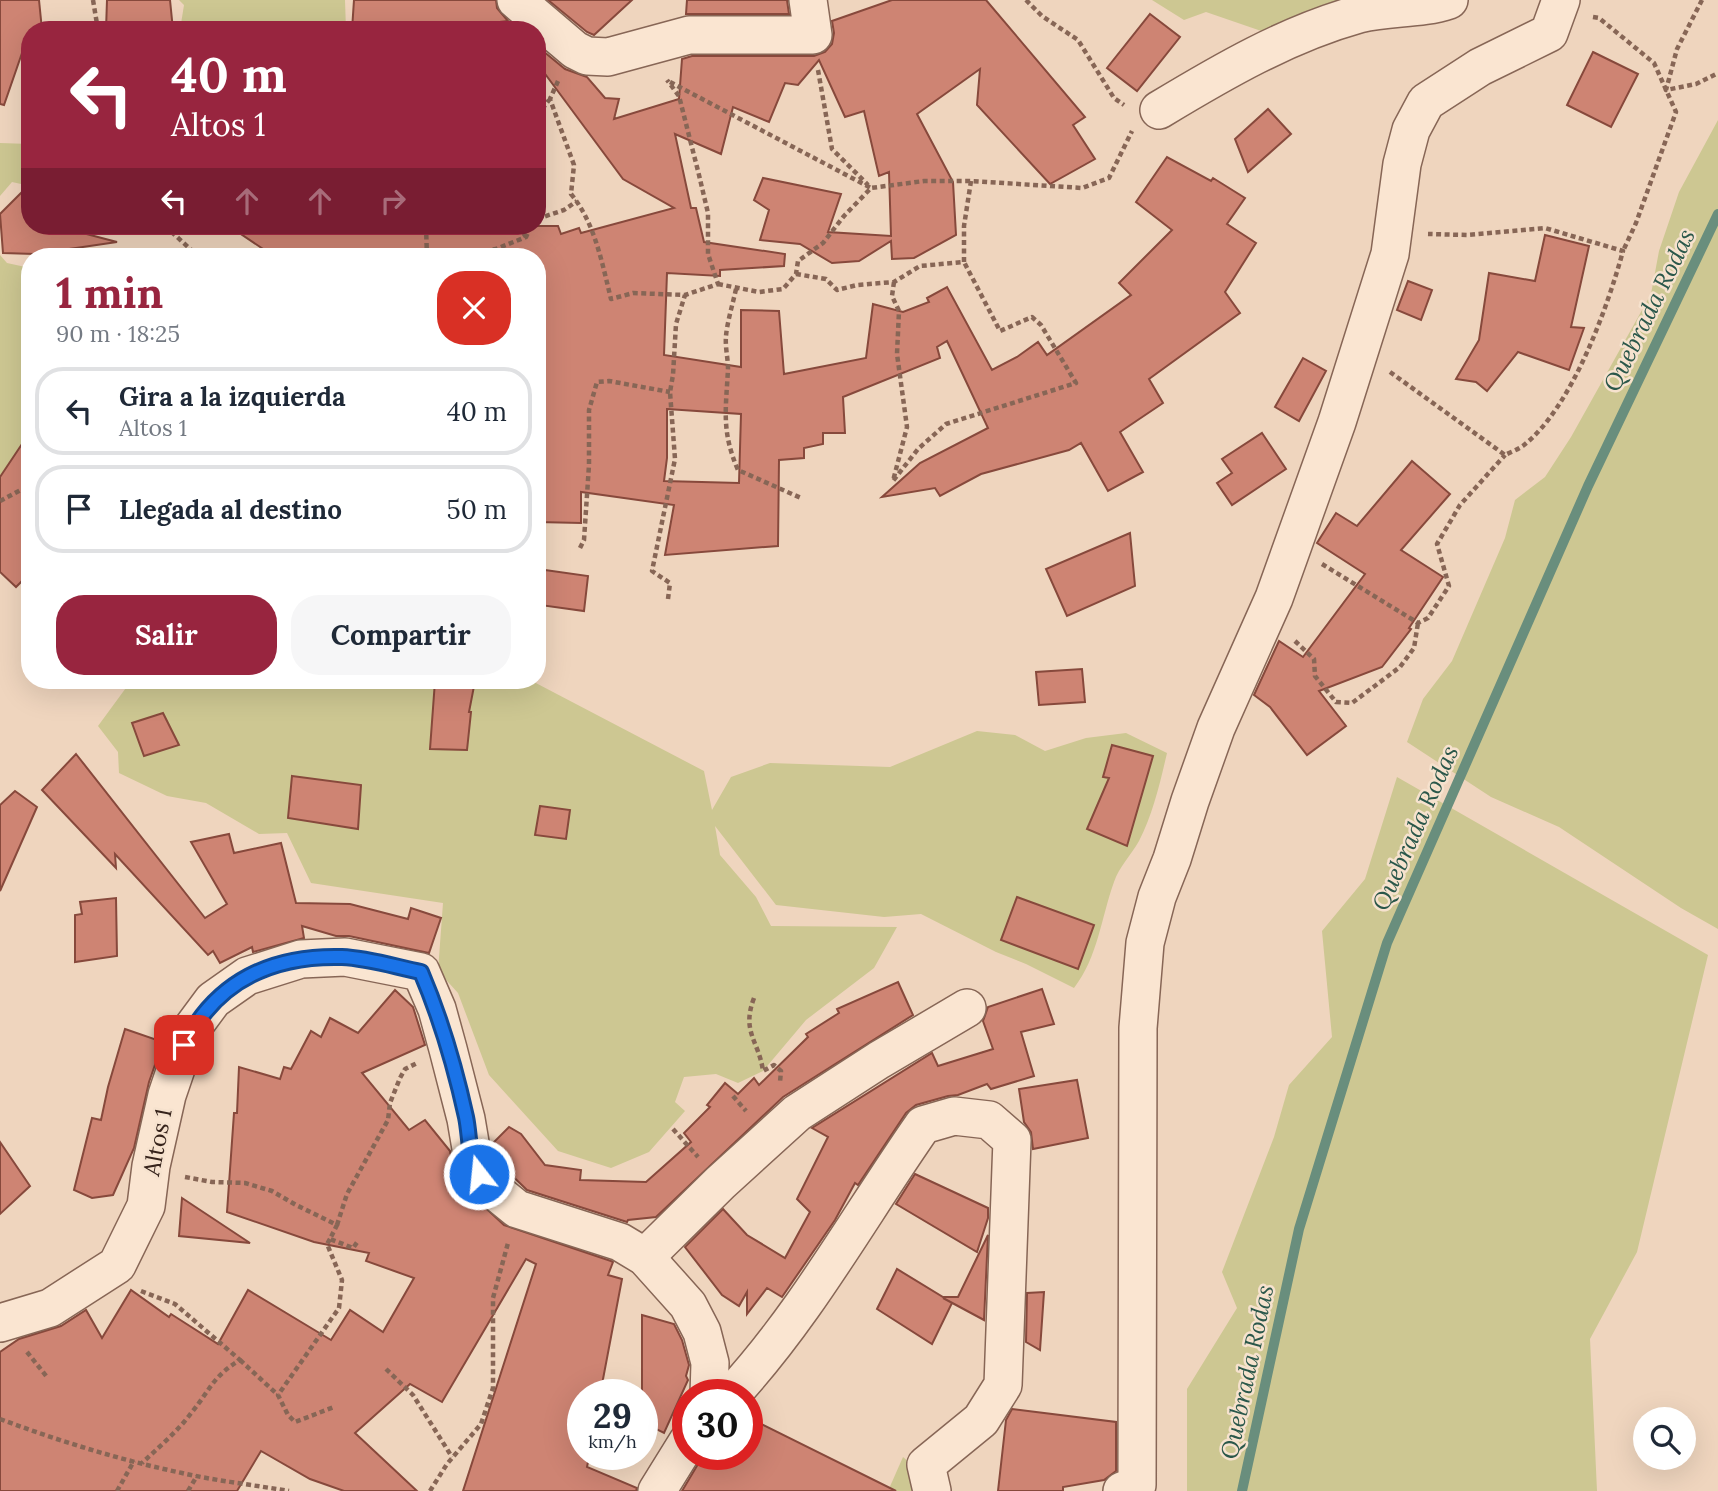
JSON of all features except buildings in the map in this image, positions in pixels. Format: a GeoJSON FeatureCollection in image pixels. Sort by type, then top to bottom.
{"type":"FeatureCollection","features":[{"type":"Feature","properties":{"kind":"street"},"geometry":{"type":"LineString","coordinates":[[516,0],[592,53],[689,35],[813,35],[807,0]]}},
{"type":"Feature","properties":{"kind":"street"},"geometry":{"type":"LineString","coordinates":[[1152,116],[1223,71],[1289,40],[1360,13],[1430,6],[1450,0]]}},
{"type":"Feature","properties":{"kind":"street"},"geometry":{"type":"LineString","coordinates":[[1122,1491],[1137,1485],[1138,1028],[1145,943],[1157,897],[1216,728],[1266,617],[1336,422],[1390,254],[1402,164],[1411,130],[1426,102],[1480,67],[1549,33],[1559,7]]}},
{"type":"Feature","properties":{"kind":"street","name":"Altos 1"},"geometry":{"type":"LineString","coordinates":[[117,1265],[146,1206],[150,1166],[166,1095],[193,1027],[214,1000],[247,976],[301,958],[345,957],[421,972],[437,1009],[448,1049],[467,1119],[474,1166],[500,1196],[517,1209],[620,1242],[645,1257],[688,1305],[702,1332],[710,1363],[710,1379]]}},
{"type":"Feature","properties":{"kind":"street"},"geometry":{"type":"LineString","coordinates":[[645,1257],[797,1113],[967,1008]]}},
{"type":"Feature","properties":{"kind":"street"},"geometry":{"type":"LineString","coordinates":[[746,1379],[825,1273],[923,1125],[954,1116],[989,1120],[1012,1140],[1003,1385],[981,1420],[926,1465],[932,1491]]}},
{"type":"Feature","properties":{"kind":"street"},"geometry":{"type":"LineString","coordinates":[[0,1322],[50,1308],[117,1265]]}},
{"type":"Feature","properties":{"kind":"street"},"geometry":{"type":"LineString","coordinates":[[657,1491],[672,1467]]}},
{"type":"Feature","properties":{"kind":"path"},"geometry":{"type":"LineString","coordinates":[[93,0],[96,21]]}},
{"type":"Feature","properties":{"kind":"path"},"geometry":{"type":"LineString","coordinates":[[546,104],[563,69],[592,53],[667,80],[871,188],[923,181],[971,181],[1082,188],[1109,178],[1131,132],[1152,116],[1114,98],[1078,40],[1042,16],[1026,0]]}},
{"type":"Feature","properties":{"kind":"path"},"geometry":{"type":"LineString","coordinates":[[1666,90],[1677,49],[1702,0]]}},
{"type":"Feature","properties":{"kind":"path"},"geometry":{"type":"LineString","coordinates":[[1418,623],[1428,618],[1449,586],[1437,544],[1460,505],[1505,455],[1523,446],[1548,420],[1571,386],[1614,284],[1623,251],[1636,223],[1676,112],[1654,62],[1600,18],[1559,7]]}},
{"type":"Feature","properties":{"kind":"path"},"geometry":{"type":"LineString","coordinates":[[813,35],[832,149],[871,188]]}},
{"type":"Feature","properties":{"kind":"path"},"geometry":{"type":"LineString","coordinates":[[1666,90],[1696,84],[1718,73]]}},
{"type":"Feature","properties":{"kind":"path"},"geometry":{"type":"LineString","coordinates":[[667,80],[679,96],[699,175],[708,214],[708,254],[718,284]]}},
{"type":"Feature","properties":{"kind":"path"},"geometry":{"type":"LineString","coordinates":[[550,99],[574,165],[571,194],[584,210],[599,252],[611,299],[634,293],[685,295],[718,284],[759,292],[783,289],[796,274],[798,261],[822,243],[871,188]]}},
{"type":"Feature","properties":{"kind":"path"},"geometry":{"type":"LineString","coordinates":[[894,282],[892,296],[900,311],[897,354],[906,427],[893,481],[918,449],[946,424],[1076,383],[1041,326],[1032,317],[1000,331],[964,262],[964,226],[971,181]]}},
{"type":"Feature","properties":{"kind":"path"},"geometry":{"type":"LineString","coordinates":[[546,216],[564,210],[577,201]]}},
{"type":"Feature","properties":{"kind":"path"},"geometry":{"type":"LineString","coordinates":[[1394,226],[1435,236],[1545,228],[1623,251]]}},
{"type":"Feature","properties":{"kind":"path"},"geometry":{"type":"LineString","coordinates":[[175,235],[189,248]]}},
{"type":"Feature","properties":{"kind":"path"},"geometry":{"type":"LineString","coordinates":[[498,248],[526,237]]}},
{"type":"Feature","properties":{"kind":"path"},"geometry":{"type":"LineString","coordinates":[[796,274],[826,279],[836,290],[894,282],[920,267],[964,262]]}},
{"type":"Feature","properties":{"kind":"path"},"geometry":{"type":"LineString","coordinates":[[736,289],[726,336],[726,435],[731,454],[738,470],[802,498]]}},
{"type":"Feature","properties":{"kind":"path"},"geometry":{"type":"LineString","coordinates":[[668,599],[670,583],[652,572],[675,459],[670,392],[676,324],[685,295]]}},
{"type":"Feature","properties":{"kind":"path"},"geometry":{"type":"LineString","coordinates":[[1359,350],[1505,455]]}},
{"type":"Feature","properties":{"kind":"path"},"geometry":{"type":"LineString","coordinates":[[580,548],[584,540],[587,505],[589,410],[597,382],[609,381],[670,392]]}},
{"type":"Feature","properties":{"kind":"path"},"geometry":{"type":"LineString","coordinates":[[0,501],[21,490]]}},
{"type":"Feature","properties":{"kind":"path"},"geometry":{"type":"LineString","coordinates":[[1292,547],[1418,623]]}},
{"type":"Feature","properties":{"kind":"path"},"geometry":{"type":"LineString","coordinates":[[1266,617],[1314,659],[1315,676],[1336,702],[1352,703],[1400,667],[1414,648],[1418,623]]}},
{"type":"Feature","properties":{"kind":"path"},"geometry":{"type":"LineString","coordinates":[[754,998],[750,1009],[749,1029],[763,1071],[774,1065],[781,1071],[778,1079],[782,1087]]}},
{"type":"Feature","properties":{"kind":"path"},"geometry":{"type":"LineString","coordinates":[[278,1395],[339,1308],[342,1280],[327,1244],[337,1225],[347,1194],[388,1119],[390,1103],[405,1069],[448,1049]]}},
{"type":"Feature","properties":{"kind":"path"},"geometry":{"type":"LineString","coordinates":[[150,1166],[180,1176],[212,1182],[244,1183],[272,1191],[337,1225]]}},
{"type":"Feature","properties":{"kind":"path"},"geometry":{"type":"LineString","coordinates":[[430,1491],[452,1457],[481,1424],[493,1388],[494,1298],[517,1209]]}},
{"type":"Feature","properties":{"kind":"path"},"geometry":{"type":"LineString","coordinates":[[330,1239],[353,1248],[358,1241]]}},
{"type":"Feature","properties":{"kind":"path"},"geometry":{"type":"LineString","coordinates":[[117,1265],[139,1290],[175,1304],[240,1360],[278,1395],[288,1415],[295,1422],[334,1407]]}},
{"type":"Feature","properties":{"kind":"path"},"geometry":{"type":"LineString","coordinates":[[142,1463],[192,1412],[225,1368],[240,1360]]}},
{"type":"Feature","properties":{"kind":"path"},"geometry":{"type":"LineString","coordinates":[[386,1369],[413,1395],[452,1457]]}},
{"type":"Feature","properties":{"kind":"path"},"geometry":{"type":"LineString","coordinates":[[0,1419],[84,1448],[134,1461],[197,1476],[287,1491]]}},
{"type":"Feature","properties":{"kind":"path"},"geometry":{"type":"LineString","coordinates":[[117,1491],[134,1461]]}},
{"type":"Feature","properties":{"kind":"path"},"geometry":{"type":"LineString","coordinates":[[188,1491],[197,1476]]}},
{"type":"Feature","properties":{"kind":"shaded area"},"geometry":{"type":"Polygon","coordinates":[[[179,0],[345,0],[346,21],[181,21],[184,5],[179,0]]]}},
{"type":"Feature","properties":{"kind":"shaded area"},"geometry":{"type":"Polygon","coordinates":[[[1152,0],[1412,0],[1270,34],[1206,12],[1184,20],[1152,0]]]}},
{"type":"Feature","properties":{"kind":"shaded area"},"geometry":{"type":"Polygon","coordinates":[[[1718,120],[1718,929],[1681,908],[1559,827],[1491,797],[1407,742],[1423,699],[1452,661],[1505,538],[1515,500],[1545,477],[1571,437],[1651,294],[1659,251],[1679,192],[1718,120]]]}},
{"type":"Feature","properties":{"kind":"shaded area"},"geometry":{"type":"Polygon","coordinates":[[[0,143],[21,144],[21,184],[12,182],[0,196],[0,143]]]}},
{"type":"Feature","properties":{"kind":"shaded area"},"geometry":{"type":"Polygon","coordinates":[[[0,255],[7,263],[21,266],[21,478],[0,486],[0,255]]]}},
{"type":"Feature","properties":{"kind":"shaded area"},"geometry":{"type":"Polygon","coordinates":[[[546,688],[704,771],[712,810],[731,777],[770,763],[890,767],[977,731],[1015,735],[1045,751],[1086,738],[1126,733],[1167,753],[1148,820],[1139,841],[1116,877],[1094,950],[1074,988],[921,914],[884,917],[776,905],[715,826],[720,855],[756,897],[771,926],[897,927],[874,968],[806,1020],[763,1071],[738,1083],[716,1074],[684,1077],[675,1102],[685,1111],[649,1152],[611,1168],[558,1151],[489,1075],[458,993],[438,971],[443,903],[311,883],[287,833],[259,834],[206,803],[167,796],[119,773],[118,752],[98,726],[125,689],[546,688]]]}},
{"type":"Feature","properties":{"kind":"shaded area"},"geometry":{"type":"Polygon","coordinates":[[[1397,777],[1708,955],[1637,1252],[1590,1339],[1597,1491],[1187,1491],[1187,1389],[1237,1308],[1222,1272],[1274,1137],[1289,1085],[1332,1037],[1322,931],[1365,879],[1397,777]]]}},
{"type":"Feature","properties":{"kind":"shaded area"},"geometry":{"type":"Polygon","coordinates":[[[903,1457],[916,1468],[917,1491],[888,1491],[903,1457]]]}},
{"type":"Feature","properties":{"kind":"waterway","name":"Quebrada Rodas"},"geometry":{"type":"LineString","coordinates":[[1242,1491],[1299,1229],[1387,943],[1588,486],[1718,214]]}},
{"type":"Feature","properties":{"kind":"route"},"geometry":{"type":"LineString","coordinates":[[184,1045],[193,1027],[214,1000],[247,976],[301,958],[345,957],[421,972],[437,1009],[467,1119],[474,1166],[479,1174]]}}]}
